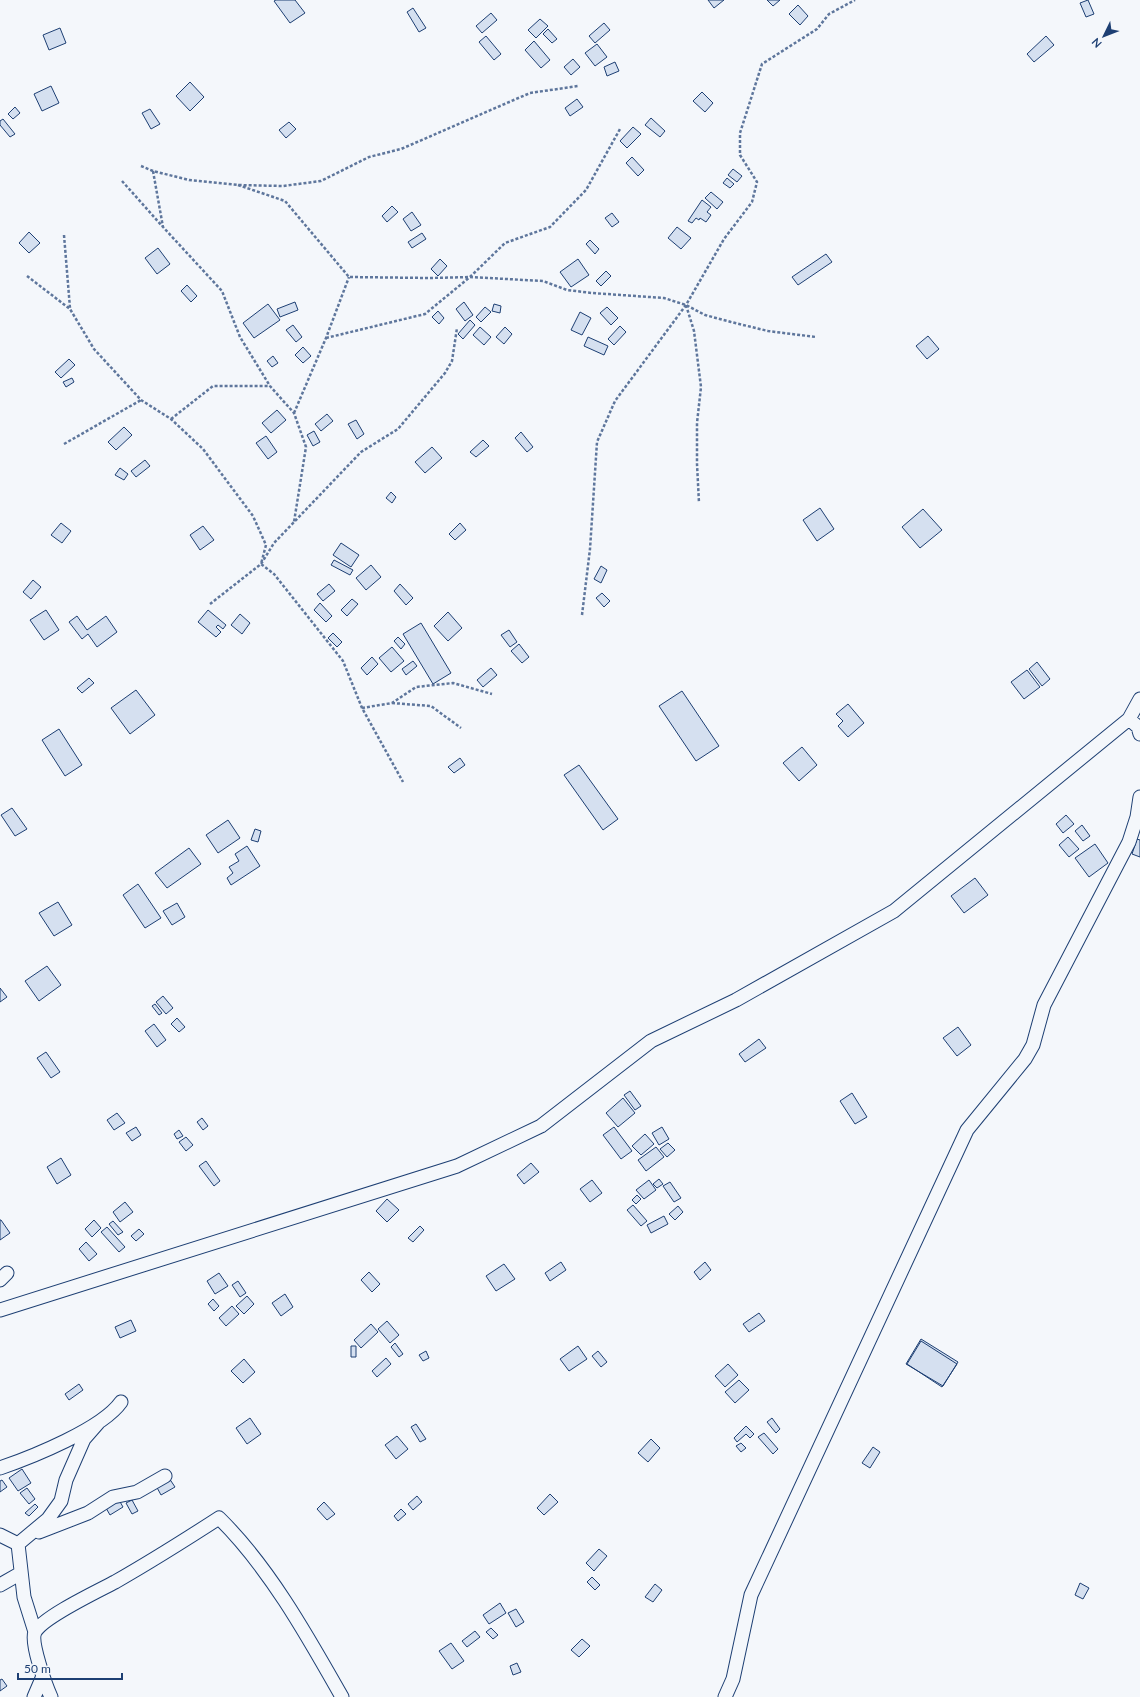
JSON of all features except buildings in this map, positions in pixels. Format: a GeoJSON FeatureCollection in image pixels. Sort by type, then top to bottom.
{"type":"FeatureCollection","features":[{"type":"Feature","properties":{"kind":"street"},"geometry":{"type":"LineString","coordinates":[[0,1310],[457,1166],[541,1126],[650,1041],[736,1000],[894,911],[1129,719],[1140,699]]}},
{"type":"Feature","properties":{"kind":"street"},"geometry":{"type":"LineString","coordinates":[[1129,719],[1138,728],[1140,734]]}},
{"type":"Feature","properties":{"kind":"street"},"geometry":{"type":"LineString","coordinates":[[725,1697],[733,1679],[751,1595],[967,1130],[1025,1059],[1033,1045],[1044,1005],[1128,842],[1137,817],[1140,797]]}},
{"type":"Feature","properties":{"kind":"street"},"geometry":{"type":"LineString","coordinates":[[0,1468],[28,1458],[98,1423],[115,1410],[121,1402]]}},
{"type":"Feature","properties":{"kind":"street"},"geometry":{"type":"LineString","coordinates":[[51,1697],[43,1676],[34,1639],[35,1632],[24,1597],[20,1573],[22,1540],[48,1519],[60,1501],[66,1480],[84,1439],[98,1423]]}},
{"type":"Feature","properties":{"kind":"street"},"geometry":{"type":"LineString","coordinates":[[0,1535],[22,1540],[88,1513],[113,1497],[136,1492],[165,1476]]}},
{"type":"Feature","properties":{"kind":"street"},"geometry":{"type":"LineString","coordinates":[[35,1632],[43,1624],[72,1604],[114,1582],[219,1518],[238,1537],[277,1591],[314,1648],[342,1697]]}},
{"type":"Feature","properties":{"kind":"street"},"geometry":{"type":"LineString","coordinates":[[0,1585],[20,1573]]}},
{"type":"Feature","properties":{"kind":"street"},"geometry":{"type":"LineString","coordinates":[[34,1697],[43,1676]]}},
{"type":"Feature","properties":{"kind":"path"},"geometry":{"type":"LineString","coordinates":[[582,615],[590,549],[597,442],[615,401],[686,305],[724,239],[752,202],[757,182],[740,155],[740,133],[762,64],[817,29],[828,14],[855,0]]}},
{"type":"Feature","properties":{"kind":"path"},"geometry":{"type":"LineString","coordinates":[[141,166],[153,171],[189,180],[238,185],[283,186],[321,181],[369,157],[401,149],[530,93],[578,86]]}},
{"type":"Feature","properties":{"kind":"path"},"geometry":{"type":"LineString","coordinates":[[326,338],[425,314],[470,277],[505,243],[550,227],[586,190],[620,129]]}},
{"type":"Feature","properties":{"kind":"path"},"geometry":{"type":"LineString","coordinates":[[153,171],[163,227]]}},
{"type":"Feature","properties":{"kind":"path"},"geometry":{"type":"LineString","coordinates":[[122,181],[222,290],[240,336],[270,386],[294,413],[306,447],[294,522]]}},
{"type":"Feature","properties":{"kind":"path"},"geometry":{"type":"LineString","coordinates":[[238,185],[285,201],[349,277],[470,277],[543,281],[567,290],[664,298],[686,305],[705,315],[768,331],[816,337]]}},
{"type":"Feature","properties":{"kind":"path"},"geometry":{"type":"LineString","coordinates":[[64,235],[70,309]]}},
{"type":"Feature","properties":{"kind":"path"},"geometry":{"type":"LineString","coordinates":[[27,276],[70,309],[94,349],[141,400],[171,419],[203,449],[253,516],[266,545],[261,564]]}},
{"type":"Feature","properties":{"kind":"path"},"geometry":{"type":"LineString","coordinates":[[294,413],[326,338],[349,277]]}},
{"type":"Feature","properties":{"kind":"path"},"geometry":{"type":"LineString","coordinates":[[686,305],[694,331],[701,387],[697,464],[699,503]]}},
{"type":"Feature","properties":{"kind":"path"},"geometry":{"type":"LineString","coordinates":[[210,604],[261,564],[274,543],[361,452],[398,429],[445,373],[452,361],[457,328]]}},
{"type":"Feature","properties":{"kind":"path"},"geometry":{"type":"LineString","coordinates":[[171,419],[213,386],[270,386]]}},
{"type":"Feature","properties":{"kind":"path"},"geometry":{"type":"LineString","coordinates":[[64,444],[141,400]]}},
{"type":"Feature","properties":{"kind":"path"},"geometry":{"type":"LineString","coordinates":[[261,564],[274,574],[343,661],[362,708],[403,782]]}},
{"type":"Feature","properties":{"kind":"path"},"geometry":{"type":"LineString","coordinates":[[392,703],[416,687],[453,683],[492,694]]}},
{"type":"Feature","properties":{"kind":"path"},"geometry":{"type":"LineString","coordinates":[[362,708],[392,703],[431,706],[461,728]]}}]}
